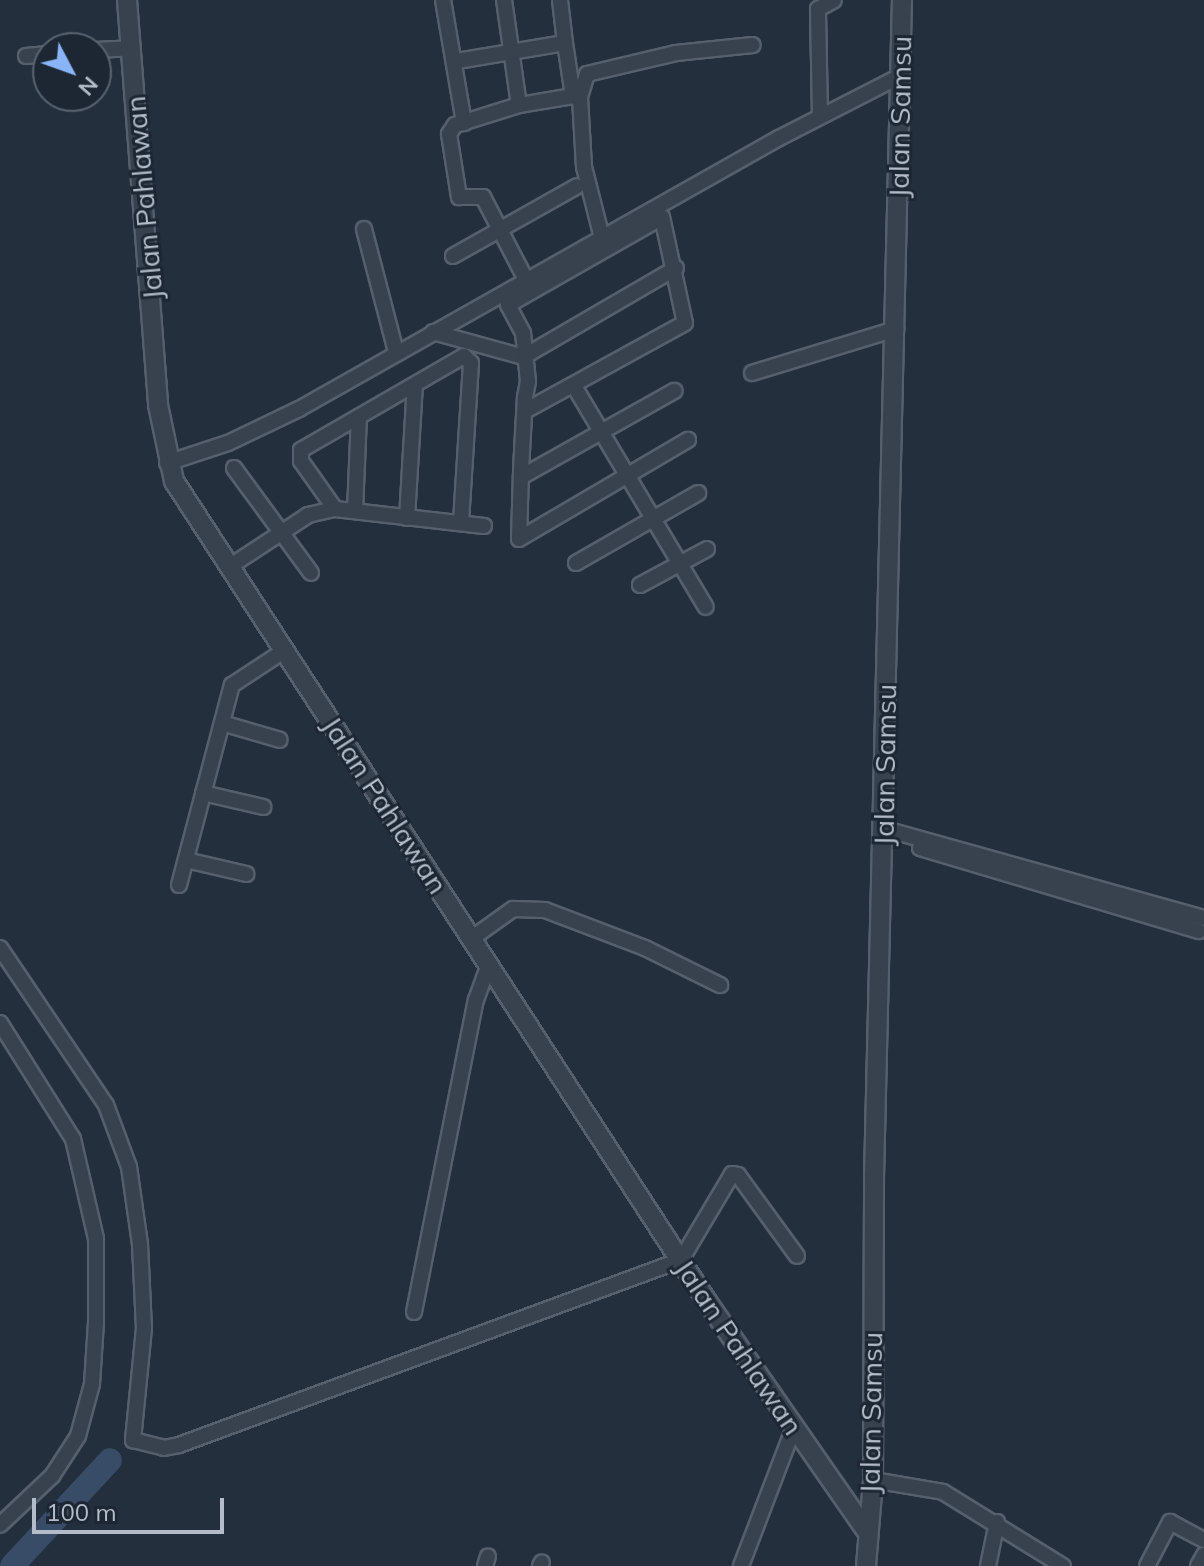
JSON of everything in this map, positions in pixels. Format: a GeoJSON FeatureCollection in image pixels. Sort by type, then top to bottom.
{"type":"FeatureCollection","features":[{"type":"Feature","properties":{"kind":"street","name":"Jalan Pahlawan"},"geometry":{"type":"LineString","coordinates":[[127,0],[158,405],[167,463],[188,503],[232,565],[282,652],[355,753],[471,939],[793,1430],[866,1530]]}},
{"type":"Feature","properties":{"kind":"street"},"geometry":{"type":"LineString","coordinates":[[443,0],[457,61],[464,123]]}},
{"type":"Feature","properties":{"kind":"street"},"geometry":{"type":"LineString","coordinates":[[504,0],[519,105]]}},
{"type":"Feature","properties":{"kind":"street"},"geometry":{"type":"LineString","coordinates":[[526,280],[483,197],[459,197],[449,134],[464,123],[519,105],[573,96],[560,0]]}},
{"type":"Feature","properties":{"kind":"street"},"geometry":{"type":"LineString","coordinates":[[820,116],[818,9],[834,0]]}},
{"type":"Feature","properties":{"kind":"street","name":"Jalan Samsu"},"geometry":{"type":"LineString","coordinates":[[866,1566],[866,1530],[873,1480],[874,1177],[902,0]]}},
{"type":"Feature","properties":{"kind":"street"},"geometry":{"type":"LineString","coordinates":[[457,61],[565,43]]}},
{"type":"Feature","properties":{"kind":"street"},"geometry":{"type":"LineString","coordinates":[[602,238],[584,167],[580,97],[587,74],[676,53],[753,45]]}},
{"type":"Feature","properties":{"kind":"street"},"geometry":{"type":"LineString","coordinates":[[112,49],[130,48]]}},
{"type":"Feature","properties":{"kind":"street"},"geometry":{"type":"LineString","coordinates":[[26,56],[32,55]]}},
{"type":"Feature","properties":{"kind":"street"},"geometry":{"type":"LineString","coordinates":[[167,463],[228,443],[299,409],[820,116],[900,76]]}},
{"type":"Feature","properties":{"kind":"street"},"geometry":{"type":"LineString","coordinates":[[453,256],[577,186]]}},
{"type":"Feature","properties":{"kind":"street"},"geometry":{"type":"LineString","coordinates":[[525,411],[685,323],[676,268],[662,217],[508,305],[523,333],[523,357],[528,381],[525,411],[521,477],[519,539],[688,440]]}},
{"type":"Feature","properties":{"kind":"street"},"geometry":{"type":"LineString","coordinates":[[364,229],[396,352]]}},
{"type":"Feature","properties":{"kind":"street"},"geometry":{"type":"LineString","coordinates":[[433,332],[523,357],[676,268]]}},
{"type":"Feature","properties":{"kind":"street"},"geometry":{"type":"LineString","coordinates":[[752,373],[896,329]]}},
{"type":"Feature","properties":{"kind":"street"},"geometry":{"type":"LineString","coordinates":[[335,509],[299,456],[304,447],[470,358],[461,523]]}},
{"type":"Feature","properties":{"kind":"street"},"geometry":{"type":"LineString","coordinates":[[407,518],[415,385]]}},
{"type":"Feature","properties":{"kind":"street"},"geometry":{"type":"LineString","coordinates":[[574,386],[706,607]]}},
{"type":"Feature","properties":{"kind":"street"},"geometry":{"type":"LineString","coordinates":[[521,477],[674,391]]}},
{"type":"Feature","properties":{"kind":"street"},"geometry":{"type":"LineString","coordinates":[[355,511],[359,417]]}},
{"type":"Feature","properties":{"kind":"street"},"geometry":{"type":"LineString","coordinates":[[234,468],[311,573]]}},
{"type":"Feature","properties":{"kind":"street"},"geometry":{"type":"LineString","coordinates":[[576,563],[698,493]]}},
{"type":"Feature","properties":{"kind":"street"},"geometry":{"type":"LineString","coordinates":[[232,565],[308,515],[335,509],[484,526]]}},
{"type":"Feature","properties":{"kind":"street"},"geometry":{"type":"LineString","coordinates":[[640,585],[707,549]]}},
{"type":"Feature","properties":{"kind":"street"},"geometry":{"type":"LineString","coordinates":[[179,885],[232,685],[282,652]]}},
{"type":"Feature","properties":{"kind":"street"},"geometry":{"type":"LineString","coordinates":[[222,723],[280,740]]}},
{"type":"Feature","properties":{"kind":"street"},"geometry":{"type":"LineString","coordinates":[[203,793],[263,807]]}},
{"type":"Feature","properties":{"kind":"street"},"geometry":{"type":"LineString","coordinates":[[884,834],[1203,926]]}},
{"type":"Feature","properties":{"kind":"street"},"geometry":{"type":"LineString","coordinates":[[186,860],[246,874]]}},
{"type":"Feature","properties":{"kind":"street"},"geometry":{"type":"LineString","coordinates":[[471,939],[513,909],[545,910],[645,948],[720,985]]}},
{"type":"Feature","properties":{"kind":"street"},"geometry":{"type":"LineString","coordinates":[[0,948],[106,1105],[129,1167],[140,1244],[144,1328],[133,1440],[164,1448],[179,1445],[681,1260],[735,1174],[797,1256]]}},
{"type":"Feature","properties":{"kind":"street"},"geometry":{"type":"LineString","coordinates":[[414,1312],[476,1000],[489,965]]}},
{"type":"Feature","properties":{"kind":"street"},"geometry":{"type":"LineString","coordinates":[[0,1023],[70,1130],[92,1215],[96,1274],[92,1384],[78,1436],[52,1476],[0,1525]]}},
{"type":"Feature","properties":{"kind":"street"},"geometry":{"type":"LineString","coordinates":[[741,1566],[793,1430]]}},
{"type":"Feature","properties":{"kind":"street"},"geometry":{"type":"LineString","coordinates":[[873,1480],[943,1492],[997,1522],[1063,1566]]}},
{"type":"Feature","properties":{"kind":"street"},"geometry":{"type":"LineString","coordinates":[[988,1566],[997,1522]]}},
{"type":"Feature","properties":{"kind":"street"},"geometry":{"type":"LineString","coordinates":[[1147,1566],[1170,1522],[1204,1540]]}},
{"type":"Feature","properties":{"kind":"street"},"geometry":{"type":"LineString","coordinates":[[1198,1566],[1204,1555]]}},
{"type":"Feature","properties":{"kind":"waterway"},"geometry":{"type":"LineString","coordinates":[[12,1566],[110,1460]]}}]}
